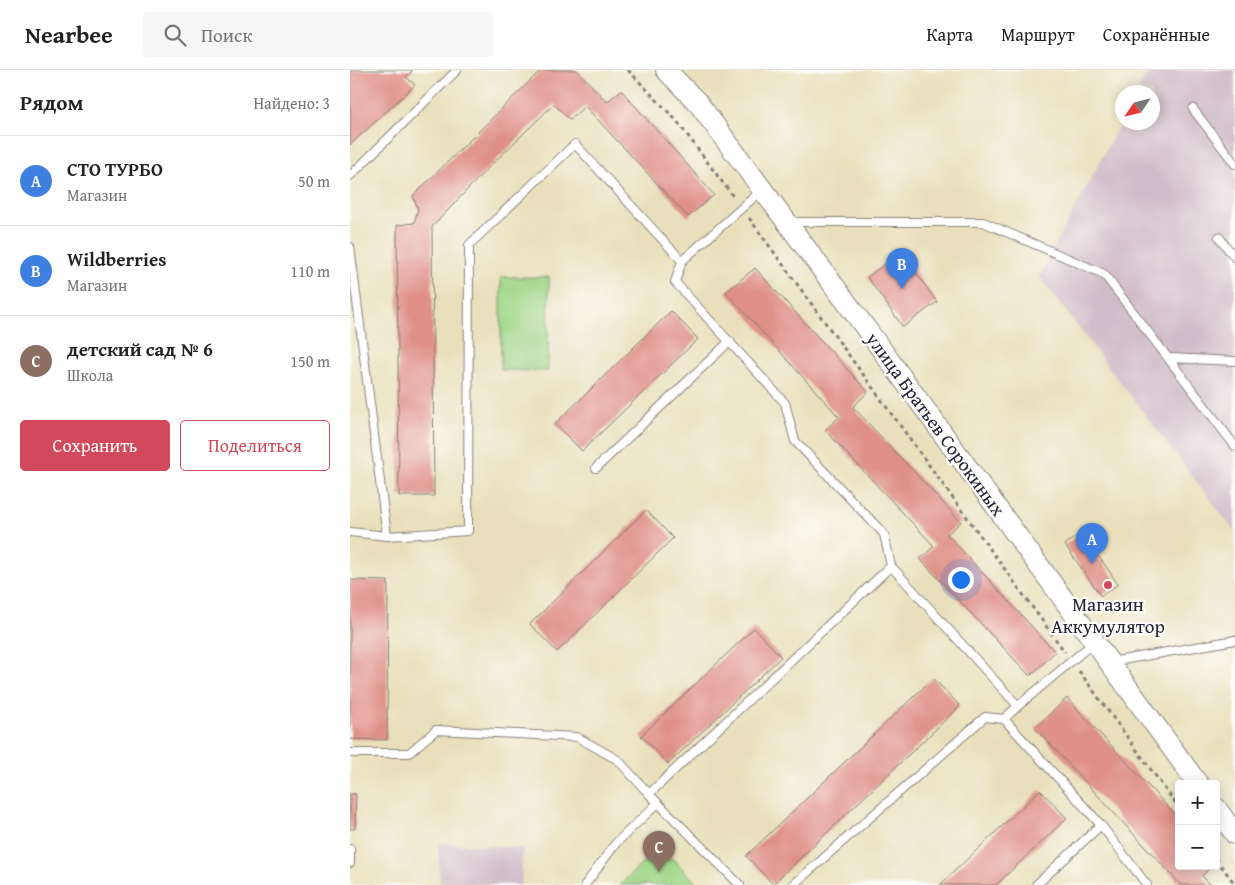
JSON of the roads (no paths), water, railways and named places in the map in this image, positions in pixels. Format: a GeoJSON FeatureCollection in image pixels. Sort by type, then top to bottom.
{"type":"FeatureCollection","features":[{"type":"Feature","properties":{"kind":"street","name":"улица Братьев Сорокиных"},"geometry":{"type":"LineString","coordinates":[[666,70],[698,103],[1195,780]]}},
{"type":"Feature","properties":{"kind":"street"},"geometry":{"type":"LineString","coordinates":[[1220,813],[1235,834]]}},
{"type":"Feature","properties":{"kind":"lane"},"geometry":{"type":"LineString","coordinates":[[350,176],[458,70]]}},
{"type":"Feature","properties":{"kind":"lane"},"geometry":{"type":"LineString","coordinates":[[1193,109],[1235,164]]}},
{"type":"Feature","properties":{"kind":"lane"},"geometry":{"type":"LineString","coordinates":[[350,532],[386,536],[468,531],[469,245],[575,144],[682,261]]}},
{"type":"Feature","properties":{"kind":"lane"},"geometry":{"type":"LineString","coordinates":[[762,190],[682,261],[675,282],[785,403],[795,441],[884,534],[891,566],[1018,706]]}},
{"type":"Feature","properties":{"kind":"lane"},"geometry":{"type":"LineString","coordinates":[[786,222],[983,222],[1104,274],[1235,446]]}},
{"type":"Feature","properties":{"kind":"lane"},"geometry":{"type":"LineString","coordinates":[[1219,237],[1235,258]]}},
{"type":"Feature","properties":{"kind":"lane"},"geometry":{"type":"LineString","coordinates":[[350,247],[386,536]]}},
{"type":"Feature","properties":{"kind":"lane"},"geometry":{"type":"LineString","coordinates":[[596,468],[730,341]]}},
{"type":"Feature","properties":{"kind":"lane"},"geometry":{"type":"LineString","coordinates":[[1168,358],[1235,361]]}},
{"type":"Feature","properties":{"kind":"lane"},"geometry":{"type":"LineString","coordinates":[[649,794],[891,566]]}},
{"type":"Feature","properties":{"kind":"lane"},"geometry":{"type":"LineString","coordinates":[[1110,663],[1235,640]]}},
{"type":"Feature","properties":{"kind":"lane"},"geometry":{"type":"LineString","coordinates":[[1004,719],[1095,642]]}},
{"type":"Feature","properties":{"kind":"lane"},"geometry":{"type":"LineString","coordinates":[[793,885],[985,717],[1004,719],[1100,825],[1147,885]]}},
{"type":"Feature","properties":{"kind":"lane"},"geometry":{"type":"LineString","coordinates":[[350,753],[409,753],[436,730],[577,737],[618,760],[649,794],[740,885]]}},
{"type":"Feature","properties":{"kind":"lane"},"geometry":{"type":"LineString","coordinates":[[585,885],[616,844],[658,803]]}},
{"type":"Feature","properties":{"kind":"lane"},"geometry":{"type":"LineString","coordinates":[[1036,885],[1100,825]]}},
{"type":"Feature","properties":{"kind":"lane"},"geometry":{"type":"LineString","coordinates":[[350,849],[350,863]]}},
{"type":"Feature","properties":{"kind":"place","name":"Wildberries"},"geometry":{"type":"Point","coordinates":[902,289]}},
{"type":"Feature","properties":{"kind":"place","name":"СТО ТУРБО"},"geometry":{"type":"Point","coordinates":[1092,564]}},
{"type":"Feature","properties":{"kind":"place","name":"Магазин Аккумулятор"},"geometry":{"type":"Point","coordinates":[1108,585]}},
{"type":"Feature","properties":{"kind":"place","name":"детский сад № 6"},"geometry":{"type":"Point","coordinates":[659,872]}}]}
